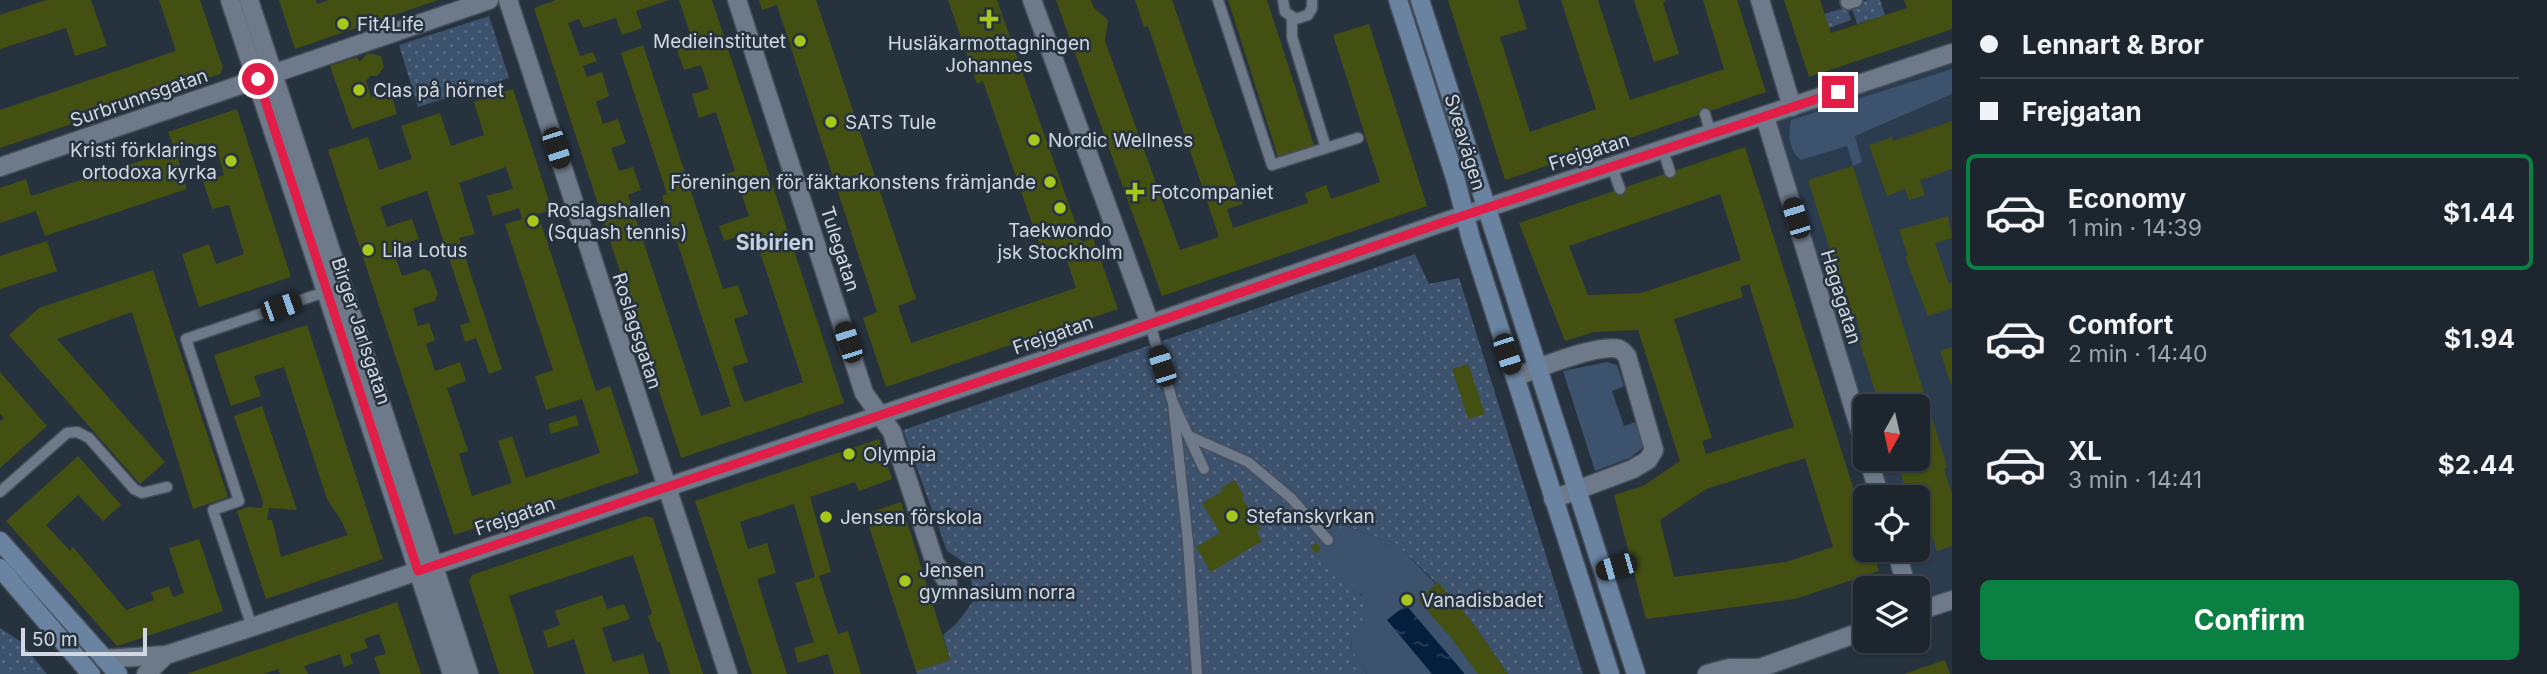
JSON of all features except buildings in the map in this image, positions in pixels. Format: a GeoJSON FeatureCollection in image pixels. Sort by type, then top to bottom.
{"type":"FeatureCollection","features":[{"type":"Feature","properties":{"kind":"main road","name":"Sveavägen"},"geometry":{"type":"LineString","coordinates":[[1398,0],[1610,674]]}},
{"type":"Feature","properties":{"kind":"main road","name":"Sveavägen"},"geometry":{"type":"LineString","coordinates":[[1420,0],[1636,674]]}},
{"type":"Feature","properties":{"kind":"main road"},"geometry":{"type":"LineString","coordinates":[[0,541],[118,674]]}},
{"type":"Feature","properties":{"kind":"main road"},"geometry":{"type":"LineString","coordinates":[[0,568],[91,674]]}},
{"type":"Feature","properties":{"kind":"street","name":"Birger Jarlsgatan"},"geometry":{"type":"LineString","coordinates":[[230,0],[265,76],[425,568],[452,674]]}},
{"type":"Feature","properties":{"kind":"street","name":"Birger Jarlsgatan"},"geometry":{"type":"LineString","coordinates":[[249,0],[265,76],[325,292],[425,568],[468,674]]}},
{"type":"Feature","properties":{"kind":"street","name":"Surbrunnsgatan"},"geometry":{"type":"LineString","coordinates":[[0,167],[489,0]]}},
{"type":"Feature","properties":{"kind":"street","name":"Roslagsgatan"},"geometry":{"type":"LineString","coordinates":[[508,0],[728,674]]}},
{"type":"Feature","properties":{"kind":"street","name":"Tulegatan"},"geometry":{"type":"LineString","coordinates":[[737,0],[864,393],[892,432],[935,563],[948,583]]}},
{"type":"Feature","properties":{"kind":"street"},"geometry":{"type":"LineString","coordinates":[[1032,0],[1150,324]]}},
{"type":"Feature","properties":{"kind":"street"},"geometry":{"type":"LineString","coordinates":[[1760,0],[1792,107]]}},
{"type":"Feature","properties":{"kind":"street","name":"Frejgatan"},"geometry":{"type":"LineString","coordinates":[[104,659],[166,655],[252,627],[1150,324],[1350,251],[1765,117],[1952,53]]}},
{"type":"Feature","properties":{"kind":"street","name":"Hagagatan"},"geometry":{"type":"LineString","coordinates":[[1765,117],[1853,406]]}},
{"type":"Feature","properties":{"kind":"street"},"geometry":{"type":"LineString","coordinates":[[1515,377],[1586,353],[1610,348],[1621,349],[1628,356],[1654,450],[1648,460],[1633,469],[1553,499]]}},
{"type":"Feature","properties":{"kind":"street"},"geometry":{"type":"LineString","coordinates":[[1930,608],[1951,604]]}},
{"type":"Feature","properties":{"kind":"street"},"geometry":{"type":"LineString","coordinates":[[1707,674],[1730,668],[1758,672],[1853,635]]}},
{"type":"Feature","properties":{"kind":"street","name":"Frejgatan"},"geometry":{"type":"LineString","coordinates":[[146,674],[166,655]]}},
{"type":"Feature","properties":{"kind":"lane"},"geometry":{"type":"LineString","coordinates":[[1217,0],[1272,165],[1358,138]]}},
{"type":"Feature","properties":{"kind":"lane"},"geometry":{"type":"LineString","coordinates":[[1283,0],[1285,12],[1292,18],[1301,19],[1308,15],[1312,0]]}},
{"type":"Feature","properties":{"kind":"lane"},"geometry":{"type":"LineString","coordinates":[[1292,18],[1292,37],[1326,148]]}},
{"type":"Feature","properties":{"kind":"lane"},"geometry":{"type":"LineString","coordinates":[[1705,114],[1711,134]]}},
{"type":"Feature","properties":{"kind":"lane"},"geometry":{"type":"LineString","coordinates":[[1663,150],[1670,172]]}},
{"type":"Feature","properties":{"kind":"lane"},"geometry":{"type":"LineString","coordinates":[[1612,167],[1620,189]]}},
{"type":"Feature","properties":{"kind":"lane"},"geometry":{"type":"LineString","coordinates":[[252,627],[213,510],[239,501],[186,339],[325,292]]}},
{"type":"Feature","properties":{"kind":"lane"},"geometry":{"type":"LineString","coordinates":[[1150,324],[1173,404],[1188,542],[1198,674]]}},
{"type":"Feature","properties":{"kind":"lane"},"geometry":{"type":"LineString","coordinates":[[1173,404],[1204,468]]}},
{"type":"Feature","properties":{"kind":"lane"},"geometry":{"type":"LineString","coordinates":[[0,492],[66,433],[77,432],[89,438],[134,489],[142,493],[167,487]]}},
{"type":"Feature","properties":{"kind":"lane"},"geometry":{"type":"LineString","coordinates":[[1189,436],[1248,462],[1291,498],[1328,540]]}},
{"type":"Feature","properties":{"kind":"lane"},"geometry":{"type":"LineString","coordinates":[[1602,571],[1623,565]]}},
{"type":"Feature","properties":{"kind":"shaded area"},"geometry":{"type":"Polygon","coordinates":[[[1880,0],[1885,15],[1857,24],[1851,5],[1880,0]]]}},
{"type":"Feature","properties":{"kind":"shaded area"},"geometry":{"type":"Polygon","coordinates":[[[1847,7],[1851,20],[1829,28],[1824,14],[1847,7]]]}},
{"type":"Feature","properties":{"kind":"shaded area"},"geometry":{"type":"Polygon","coordinates":[[[489,16],[509,78],[418,107],[399,45],[489,16]]]}},
{"type":"Feature","properties":{"kind":"shaded area"},"geometry":{"type":"Polygon","coordinates":[[[1952,49],[1952,608],[1930,609],[1930,576],[1905,576],[1901,562],[1930,562],[1930,485],[1876,485],[1872,471],[1930,471],[1930,394],[1853,394],[1853,415],[1756,112],[1952,49]]]}},
{"type":"Feature","properties":{"kind":"shaded area"},"geometry":{"type":"Polygon","coordinates":[[[1952,69],[1952,94],[1855,136],[1862,162],[1853,166],[1847,146],[1801,160],[1794,152],[1790,136],[1791,120],[1952,69]]]}},
{"type":"Feature","properties":{"kind":"shaded area"},"geometry":{"type":"Polygon","coordinates":[[[1415,254],[1429,284],[1459,278],[1583,674],[1508,674],[1456,605],[1395,543],[1390,547],[1377,537],[1346,526],[1334,531],[1315,554],[1349,581],[1363,598],[1364,617],[1351,635],[1352,650],[1367,674],[917,674],[916,671],[950,660],[943,635],[957,623],[974,600],[969,566],[947,551],[903,430],[1415,254]]]}},
{"type":"Feature","properties":{"kind":"shaded area"},"geometry":{"type":"Polygon","coordinates":[[[1607,362],[1617,365],[1624,386],[1612,391],[1624,426],[1636,422],[1644,447],[1630,458],[1595,471],[1563,371],[1607,362]]]}},
{"type":"Feature","properties":{"kind":"shaded area","name":"Vanadisbadet"},"geometry":{"type":"Polygon","coordinates":[[[1345,526],[1377,537],[1390,547],[1395,542],[1470,619],[1508,674],[1367,674],[1352,650],[1351,635],[1364,618],[1362,595],[1315,554],[1334,531],[1345,526]]]}},
{"type":"Feature","properties":{"kind":"shaded area"},"geometry":{"type":"Polygon","coordinates":[[[0,628],[20,641],[47,674],[0,674],[0,628]]]}},
{"type":"Feature","properties":{"kind":"water"},"geometry":{"type":"Polygon","coordinates":[[[1406,605],[1464,674],[1432,674],[1387,620],[1406,605]]]}},
{"type":"Feature","properties":{"kind":"place","name":"Husläkarmottagningen Johannes"},"geometry":{"type":"Point","coordinates":[989,19]}},
{"type":"Feature","properties":{"kind":"place","name":"Fit4Life"},"geometry":{"type":"Point","coordinates":[343,24]}},
{"type":"Feature","properties":{"kind":"place","name":"Medieinstitutet"},"geometry":{"type":"Point","coordinates":[800,41]}},
{"type":"Feature","properties":{"kind":"place","name":"Clas på hörnet"},"geometry":{"type":"Point","coordinates":[359,90]}},
{"type":"Feature","properties":{"kind":"place","name":"SATS Tule"},"geometry":{"type":"Point","coordinates":[831,122]}},
{"type":"Feature","properties":{"kind":"place","name":"Nordic Wellness"},"geometry":{"type":"Point","coordinates":[1034,140]}},
{"type":"Feature","properties":{"kind":"place","name":"Kristi förklarings ortodoxa kyrka"},"geometry":{"type":"Point","coordinates":[231,161]}},
{"type":"Feature","properties":{"kind":"place","name":"Föreningen för fäktarkonstens främjande"},"geometry":{"type":"Point","coordinates":[1050,182]}},
{"type":"Feature","properties":{"kind":"place","name":"Fotcompaniet"},"geometry":{"type":"Point","coordinates":[1135,192]}},
{"type":"Feature","properties":{"kind":"place","name":"Taekwondo jsk Stockholm"},"geometry":{"type":"Point","coordinates":[1060,208]}},
{"type":"Feature","properties":{"kind":"place","name":"Roslagshallen (Squash tennis)"},"geometry":{"type":"Point","coordinates":[533,221]}},
{"type":"Feature","properties":{"kind":"place","name":"Lila Lotus"},"geometry":{"type":"Point","coordinates":[368,250]}},
{"type":"Feature","properties":{"kind":"place","name":"Olympia"},"geometry":{"type":"Point","coordinates":[849,454]}},
{"type":"Feature","properties":{"kind":"place","name":"Stefanskyrkan"},"geometry":{"type":"Point","coordinates":[1232,516]}},
{"type":"Feature","properties":{"kind":"place","name":"Jensen förskola"},"geometry":{"type":"Point","coordinates":[826,517]}},
{"type":"Feature","properties":{"kind":"place","name":"Jensen gymnasium norra"},"geometry":{"type":"Point","coordinates":[905,581]}},
{"type":"Feature","properties":{"kind":"place","name":"Vanadisbadet"},"geometry":{"type":"Point","coordinates":[1407,600]}},
{"type":"Feature","properties":{"kind":"district","name":"Sibirien"},"geometry":{"type":"Point","coordinates":[775,242]}},
{"type":"Feature","properties":{"kind":"route"},"geometry":{"type":"LineString","coordinates":[[258,79],[325,292],[418,571],[1127,332],[1499,203],[1838,92]]}}]}
